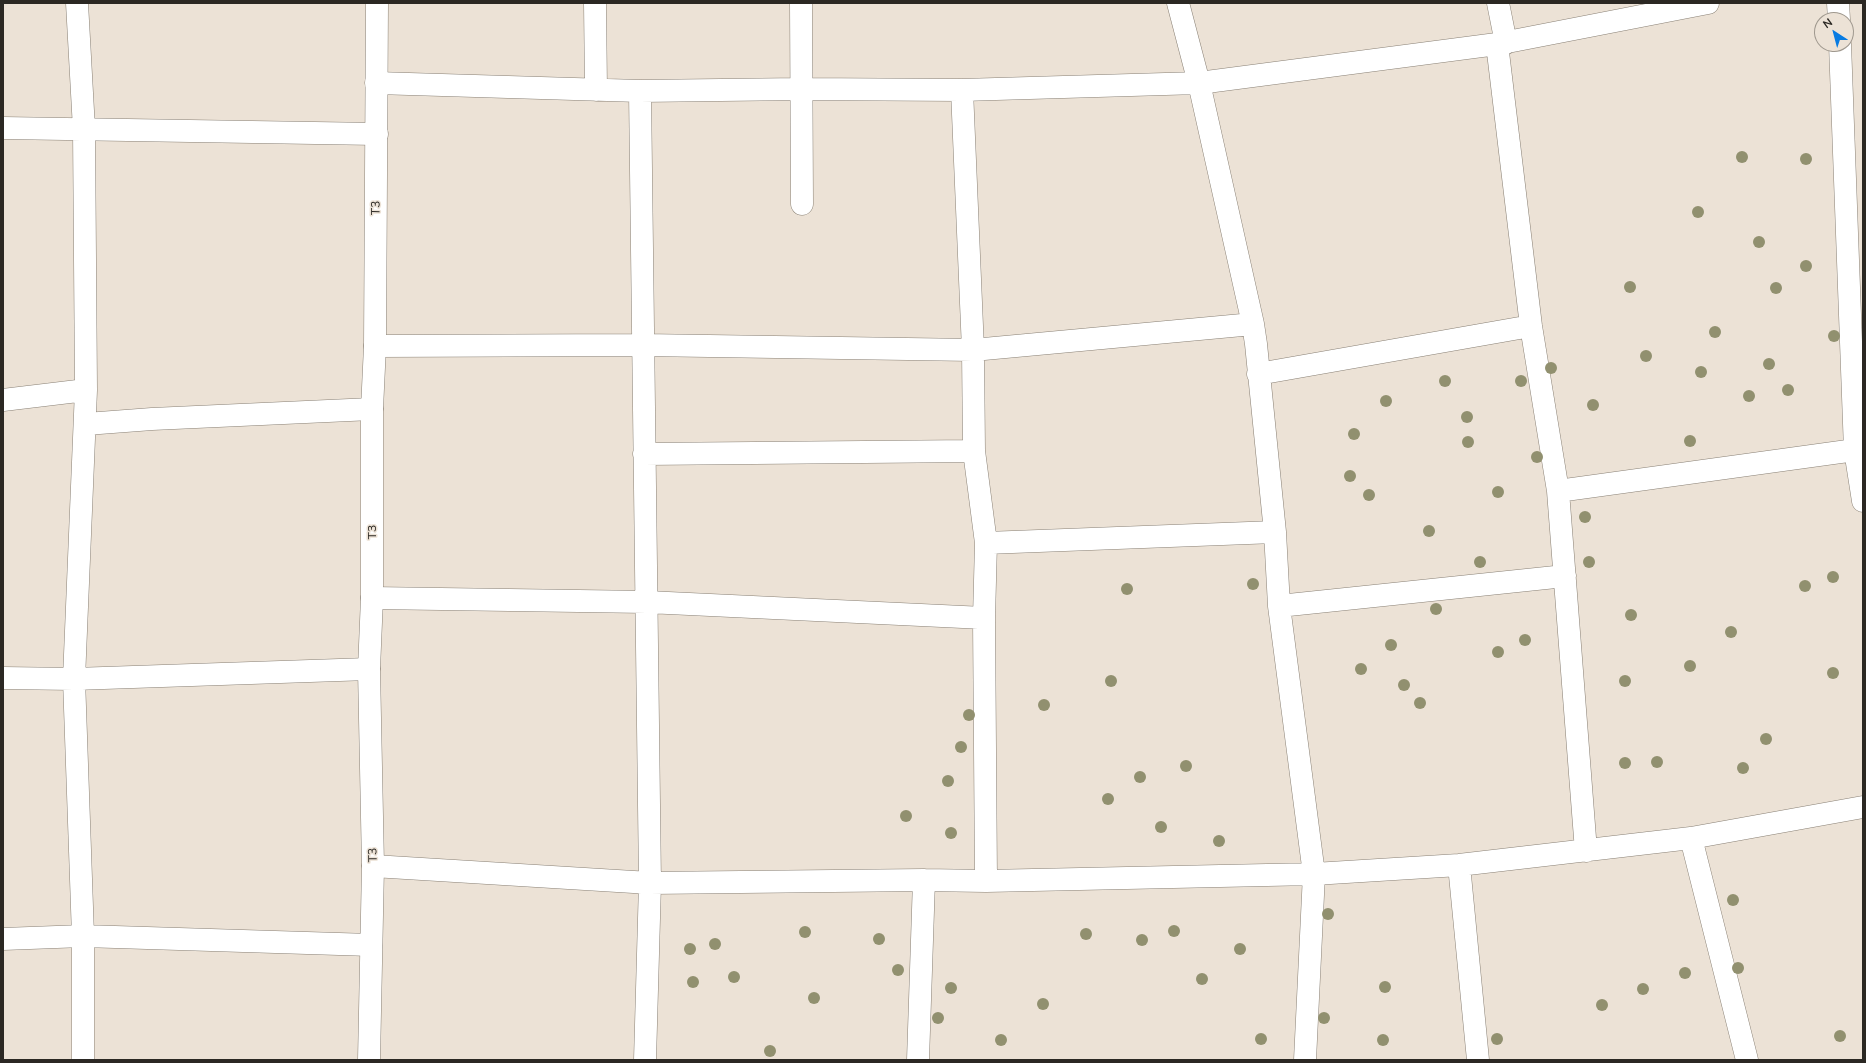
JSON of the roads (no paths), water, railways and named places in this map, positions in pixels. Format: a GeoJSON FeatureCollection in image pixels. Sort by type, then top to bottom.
{"type":"FeatureCollection","features":[{"type":"Feature","properties":{"kind":"street"},"geometry":{"type":"LineString","coordinates":[[77,3],[84,129],[86,424],[74,679],[83,936],[83,1060]]}},
{"type":"Feature","properties":{"kind":"street","name":"T3"},"geometry":{"type":"LineString","coordinates":[[369,1060],[373,866],[369,669],[372,598],[372,409],[375,346],[377,3]]}},
{"type":"Feature","properties":{"kind":"street"},"geometry":{"type":"LineString","coordinates":[[595,3],[596,90]]}},
{"type":"Feature","properties":{"kind":"street"},"geometry":{"type":"LineString","coordinates":[[801,3],[802,204]]}},
{"type":"Feature","properties":{"kind":"street"},"geometry":{"type":"LineString","coordinates":[[1178,3],[1199,83],[1253,324],[1274,532],[1279,606],[1314,874],[1305,1060]]}},
{"type":"Feature","properties":{"kind":"street"},"geometry":{"type":"LineString","coordinates":[[1498,3],[1531,326],[1558,492],[1586,851]]}},
{"type":"Feature","properties":{"kind":"street"},"geometry":{"type":"LineString","coordinates":[[376,83],[640,91],[801,89],[962,90],[1199,83],[1502,44],[1708,3]]}},
{"type":"Feature","properties":{"kind":"street"},"geometry":{"type":"LineString","coordinates":[[1841,52],[1854,209],[1856,450],[1862,487]]}},
{"type":"Feature","properties":{"kind":"street"},"geometry":{"type":"LineString","coordinates":[[962,90],[973,350],[974,451],[986,544],[984,618],[986,881]]}},
{"type":"Feature","properties":{"kind":"street"},"geometry":{"type":"LineString","coordinates":[[640,91],[650,883],[645,1060]]}},
{"type":"Feature","properties":{"kind":"street"},"geometry":{"type":"LineString","coordinates":[[3,128],[377,134]]}},
{"type":"Feature","properties":{"kind":"street"},"geometry":{"type":"LineString","coordinates":[[375,346],[643,345],[973,350],[1253,324]]}},
{"type":"Feature","properties":{"kind":"street"},"geometry":{"type":"LineString","coordinates":[[1258,374],[1531,326]]}},
{"type":"Feature","properties":{"kind":"street"},"geometry":{"type":"LineString","coordinates":[[3,400],[86,390]]}},
{"type":"Feature","properties":{"kind":"street"},"geometry":{"type":"LineString","coordinates":[[86,424],[152,418],[372,409]]}},
{"type":"Feature","properties":{"kind":"street"},"geometry":{"type":"LineString","coordinates":[[1558,492],[1856,450]]}},
{"type":"Feature","properties":{"kind":"street"},"geometry":{"type":"LineString","coordinates":[[644,454],[974,451]]}},
{"type":"Feature","properties":{"kind":"street"},"geometry":{"type":"LineString","coordinates":[[986,544],[1274,532]]}},
{"type":"Feature","properties":{"kind":"street"},"geometry":{"type":"LineString","coordinates":[[1279,606],[1565,576]]}},
{"type":"Feature","properties":{"kind":"street"},"geometry":{"type":"LineString","coordinates":[[372,598],[647,602],[984,618]]}},
{"type":"Feature","properties":{"kind":"street"},"geometry":{"type":"LineString","coordinates":[[3,678],[74,679],[369,669]]}},
{"type":"Feature","properties":{"kind":"street"},"geometry":{"type":"LineString","coordinates":[[373,866],[650,883],[924,880],[986,881],[1314,874],[1459,865],[1586,851],[1691,838],[1863,807]]}},
{"type":"Feature","properties":{"kind":"street"},"geometry":{"type":"LineString","coordinates":[[1691,838],[1747,1060]]}},
{"type":"Feature","properties":{"kind":"street"},"geometry":{"type":"LineString","coordinates":[[1459,865],[1478,1060]]}},
{"type":"Feature","properties":{"kind":"street"},"geometry":{"type":"LineString","coordinates":[[918,1060],[924,880]]}},
{"type":"Feature","properties":{"kind":"street"},"geometry":{"type":"LineString","coordinates":[[3,939],[83,936],[371,945]]}}]}
